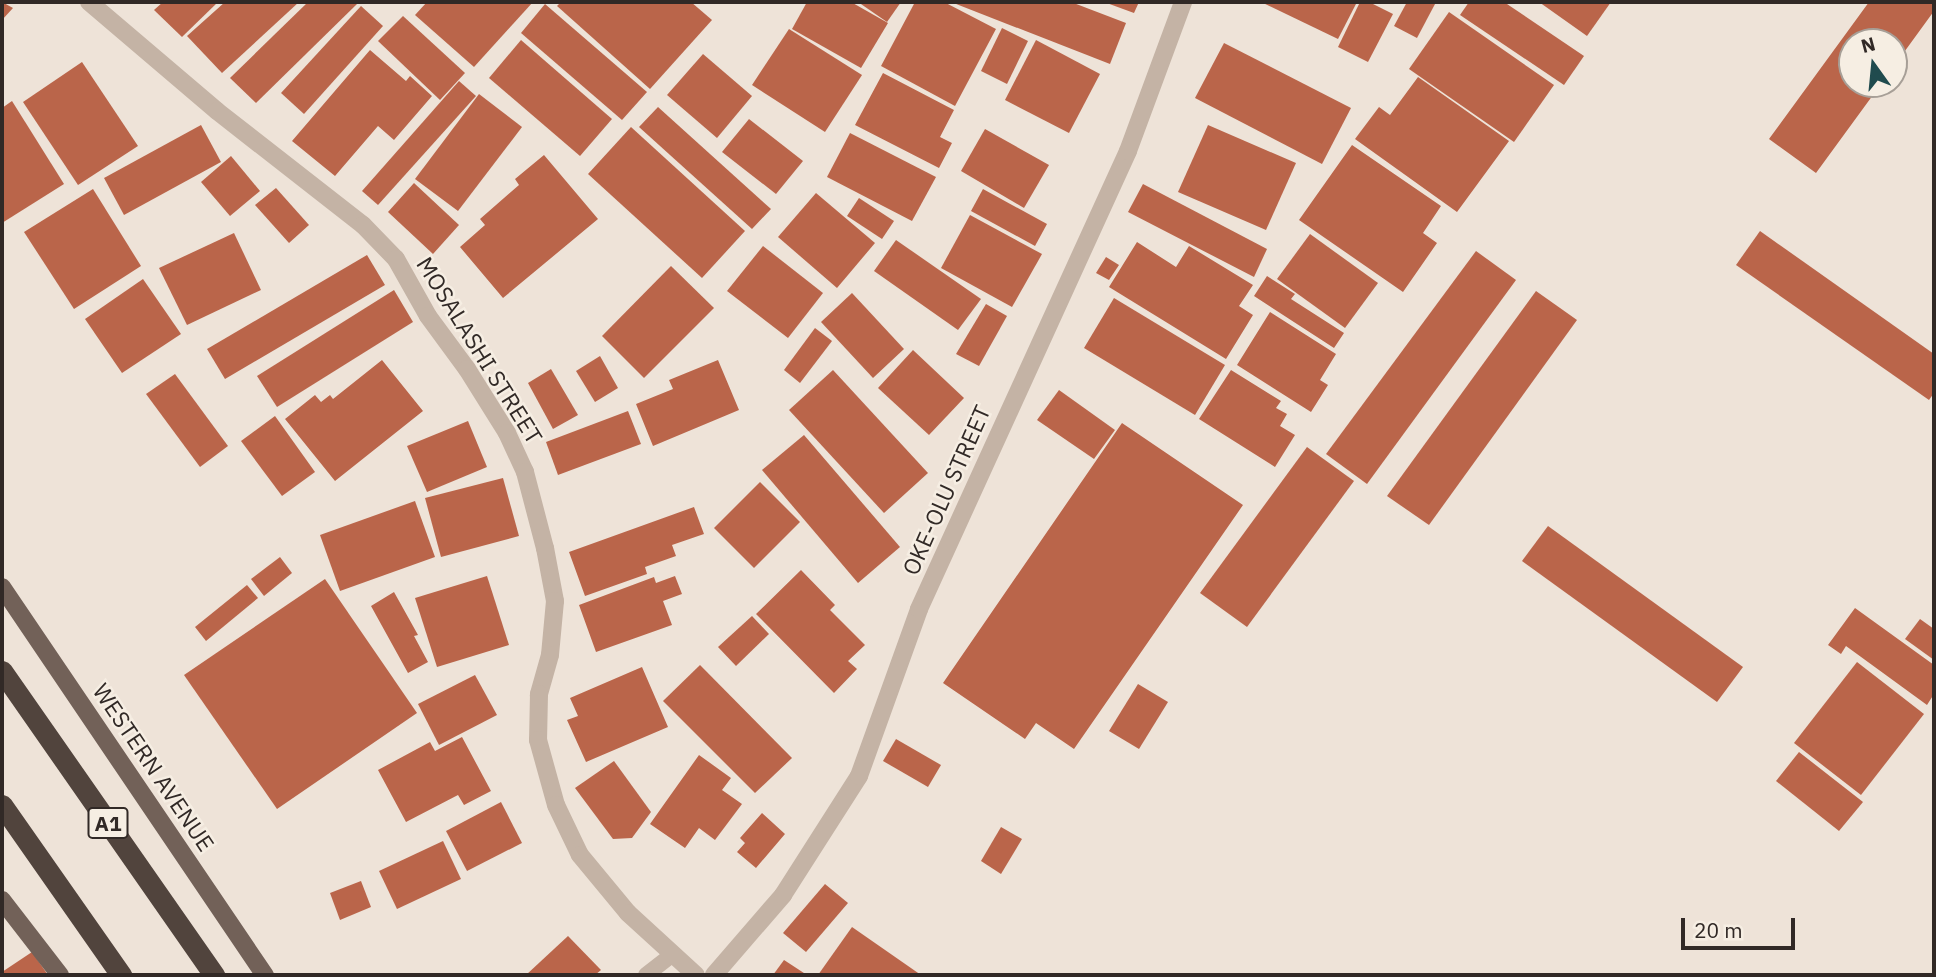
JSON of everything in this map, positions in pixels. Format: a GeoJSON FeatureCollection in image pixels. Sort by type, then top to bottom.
{"type":"FeatureCollection","features":[{"type":"Feature","properties":{"kind":"highway","name":"A1"},"geometry":{"type":"LineString","coordinates":[[2,671],[214,975]]}},
{"type":"Feature","properties":{"kind":"highway"},"geometry":{"type":"LineString","coordinates":[[2,805],[121,975]]}},
{"type":"Feature","properties":{"kind":"main road","name":"WESTERN AVENUE"},"geometry":{"type":"LineString","coordinates":[[2,587],[265,975]]}},
{"type":"Feature","properties":{"kind":"main road"},"geometry":{"type":"LineString","coordinates":[[2,900],[60,975]]}},
{"type":"Feature","properties":{"kind":"street","name":"MOSALASHI STREET"},"geometry":{"type":"LineString","coordinates":[[89,2],[217,111],[363,225],[396,259],[428,316],[467,369],[507,433],[525,472],[545,548],[555,600],[550,655],[539,694],[538,740],[556,805],[580,855],[628,912],[696,975]]}},
{"type":"Feature","properties":{"kind":"street","name":"OKE-OLU STREET"},"geometry":{"type":"LineString","coordinates":[[714,975],[783,895],[859,776],[919,609],[1128,150],[1183,2]]}},
{"type":"Feature","properties":{"kind":"lane"},"geometry":{"type":"LineString","coordinates":[[646,975],[672,955]]}},
{"type":"Feature","properties":{"kind":"building"},"geometry":{"type":"Polygon","coordinates":[[[2,2],[13,8],[2,20],[2,2]]]}},
{"type":"Feature","properties":{"kind":"building"},"geometry":{"type":"Polygon","coordinates":[[[163,2],[218,2],[182,37],[154,10],[163,2]]]}},
{"type":"Feature","properties":{"kind":"building"},"geometry":{"type":"Polygon","coordinates":[[[225,2],[299,2],[222,73],[187,36],[225,2]]]}},
{"type":"Feature","properties":{"kind":"building"},"geometry":{"type":"Polygon","coordinates":[[[308,2],[357,4],[256,103],[230,78],[308,2]]]}},
{"type":"Feature","properties":{"kind":"building"},"geometry":{"type":"Polygon","coordinates":[[[427,2],[533,2],[474,67],[415,15],[427,2]]]}},
{"type":"Feature","properties":{"kind":"building"},"geometry":{"type":"Polygon","coordinates":[[[561,2],[691,2],[712,20],[650,89],[557,6],[561,2]]]}},
{"type":"Feature","properties":{"kind":"building"},"geometry":{"type":"Polygon","coordinates":[[[807,2],[851,2],[888,23],[861,68],[792,29],[807,2]]]}},
{"type":"Feature","properties":{"kind":"building"},"geometry":{"type":"Polygon","coordinates":[[[858,2],[901,2],[887,22],[858,2]]]}},
{"type":"Feature","properties":{"kind":"building"},"geometry":{"type":"Polygon","coordinates":[[[915,2],[944,2],[996,29],[955,106],[881,66],[915,2]]]}},
{"type":"Feature","properties":{"kind":"building"},"geometry":{"type":"Polygon","coordinates":[[[951,2],[1071,2],[1126,23],[1110,64],[951,2]]]}},
{"type":"Feature","properties":{"kind":"building"},"geometry":{"type":"Polygon","coordinates":[[[1104,2],[1139,2],[1134,13],[1104,2]]]}},
{"type":"Feature","properties":{"kind":"building"},"geometry":{"type":"Polygon","coordinates":[[[1261,2],[1357,2],[1338,39],[1261,2]]]}},
{"type":"Feature","properties":{"kind":"building"},"geometry":{"type":"Polygon","coordinates":[[[1360,2],[1369,2],[1393,14],[1368,62],[1338,47],[1360,2]]]}},
{"type":"Feature","properties":{"kind":"building"},"geometry":{"type":"Polygon","coordinates":[[[1407,2],[1435,4],[1417,38],[1394,26],[1407,2]]]}},
{"type":"Feature","properties":{"kind":"building"},"geometry":{"type":"Polygon","coordinates":[[[1469,2],[1504,2],[1584,56],[1564,85],[1460,15],[1469,2]]]}},
{"type":"Feature","properties":{"kind":"building"},"geometry":{"type":"Polygon","coordinates":[[[1539,2],[1611,2],[1587,36],[1539,2]]]}},
{"type":"Feature","properties":{"kind":"building"},"geometry":{"type":"Polygon","coordinates":[[[1869,2],[1934,2],[1934,11],[1908,47],[1908,28],[1850,28],[1869,2]]]}},
{"type":"Feature","properties":{"kind":"building"},"geometry":{"type":"Polygon","coordinates":[[[545,4],[647,92],[622,120],[521,33],[545,4]]]}},
{"type":"Feature","properties":{"kind":"building"},"geometry":{"type":"Polygon","coordinates":[[[361,6],[383,26],[304,114],[281,93],[361,6]]]}},
{"type":"Feature","properties":{"kind":"building"},"geometry":{"type":"Polygon","coordinates":[[[1449,12],[1554,85],[1514,142],[1409,69],[1449,12]]]}},
{"type":"Feature","properties":{"kind":"building"},"geometry":{"type":"Polygon","coordinates":[[[403,16],[465,73],[440,100],[378,41],[403,16]]]}},
{"type":"Feature","properties":{"kind":"building"},"geometry":{"type":"Polygon","coordinates":[[[1002,28],[1028,41],[1007,84],[981,71],[1002,28]]]}},
{"type":"Feature","properties":{"kind":"building"},"geometry":{"type":"Polygon","coordinates":[[[789,29],[862,75],[825,132],[752,85],[789,29]]]}},
{"type":"Feature","properties":{"kind":"building"},"geometry":{"type":"Polygon","coordinates":[[[521,40],[612,119],[580,156],[489,78],[521,40]]]}},
{"type":"Feature","properties":{"kind":"building"},"geometry":{"type":"Polygon","coordinates":[[[1036,40],[1100,74],[1069,133],[1005,100],[1036,40]]]}},
{"type":"Feature","properties":{"kind":"building"},"geometry":{"type":"Polygon","coordinates":[[[1224,43],[1351,108],[1322,164],[1195,98],[1224,43]]]}},
{"type":"Feature","properties":{"kind":"building"},"geometry":{"type":"Polygon","coordinates":[[[1838,44],[1838,98],[1871,98],[1816,173],[1769,139],[1838,44]]]}},
{"type":"Feature","properties":{"kind":"building"},"geometry":{"type":"Polygon","coordinates":[[[370,50],[406,81],[410,76],[432,96],[394,140],[378,126],[335,176],[292,141],[370,50]]]}},
{"type":"Feature","properties":{"kind":"building"},"geometry":{"type":"Polygon","coordinates":[[[703,54],[752,96],[717,138],[667,95],[703,54]]]}},
{"type":"Feature","properties":{"kind":"building"},"geometry":{"type":"Polygon","coordinates":[[[82,62],[138,146],[78,185],[23,102],[82,62]]]}},
{"type":"Feature","properties":{"kind":"building"},"geometry":{"type":"Polygon","coordinates":[[[883,73],[954,110],[940,137],[952,143],[939,168],[855,125],[883,73]]]}},
{"type":"Feature","properties":{"kind":"building"},"geometry":{"type":"Polygon","coordinates":[[[1418,77],[1509,141],[1457,212],[1355,139],[1379,107],[1390,115],[1418,77]]]}},
{"type":"Feature","properties":{"kind":"building"},"geometry":{"type":"Polygon","coordinates":[[[459,81],[476,96],[378,205],[362,191],[459,81]]]}},
{"type":"Feature","properties":{"kind":"building"},"geometry":{"type":"Polygon","coordinates":[[[479,94],[522,127],[458,211],[415,179],[479,94]]]}},
{"type":"Feature","properties":{"kind":"building"},"geometry":{"type":"Polygon","coordinates":[[[12,101],[64,184],[2,223],[2,108],[12,101]]]}},
{"type":"Feature","properties":{"kind":"building"},"geometry":{"type":"Polygon","coordinates":[[[658,107],[771,209],[752,229],[639,127],[658,107]]]}},
{"type":"Feature","properties":{"kind":"building"},"geometry":{"type":"Polygon","coordinates":[[[749,119],[803,161],[776,194],[722,152],[749,119]]]}},
{"type":"Feature","properties":{"kind":"building"},"geometry":{"type":"Polygon","coordinates":[[[201,125],[221,162],[124,215],[104,178],[201,125]]]}},
{"type":"Feature","properties":{"kind":"building"},"geometry":{"type":"Polygon","coordinates":[[[1208,125],[1296,163],[1266,230],[1178,192],[1208,125]]]}},
{"type":"Feature","properties":{"kind":"building"},"geometry":{"type":"Polygon","coordinates":[[[631,127],[745,231],[702,278],[588,174],[631,127]]]}},
{"type":"Feature","properties":{"kind":"building"},"geometry":{"type":"Polygon","coordinates":[[[985,129],[1049,165],[1024,208],[961,171],[985,129]]]}},
{"type":"Feature","properties":{"kind":"building"},"geometry":{"type":"Polygon","coordinates":[[[850,133],[936,177],[912,221],[827,177],[850,133]]]}},
{"type":"Feature","properties":{"kind":"building"},"geometry":{"type":"Polygon","coordinates":[[[1352,145],[1441,206],[1423,233],[1437,243],[1403,292],[1299,220],[1352,145]]]}},
{"type":"Feature","properties":{"kind":"building"},"geometry":{"type":"Polygon","coordinates":[[[544,155],[598,219],[503,298],[460,247],[485,225],[480,219],[519,185],[515,179],[544,155]]]}},
{"type":"Feature","properties":{"kind":"building"},"geometry":{"type":"Polygon","coordinates":[[[231,156],[260,191],[230,216],[201,182],[231,156]]]}},
{"type":"Feature","properties":{"kind":"building"},"geometry":{"type":"Polygon","coordinates":[[[414,183],[459,225],[433,254],[388,212],[414,183]]]}},
{"type":"Feature","properties":{"kind":"building"},"geometry":{"type":"Polygon","coordinates":[[[1143,184],[1267,249],[1254,277],[1128,212],[1143,184]]]}},
{"type":"Feature","properties":{"kind":"building"},"geometry":{"type":"Polygon","coordinates":[[[276,188],[309,225],[289,243],[255,205],[276,188]]]}},
{"type":"Feature","properties":{"kind":"building"},"geometry":{"type":"Polygon","coordinates":[[[93,189],[141,266],[74,309],[24,232],[93,189]]]}},
{"type":"Feature","properties":{"kind":"building"},"geometry":{"type":"Polygon","coordinates":[[[983,189],[1047,224],[1035,246],[971,211],[983,189]]]}},
{"type":"Feature","properties":{"kind":"building"},"geometry":{"type":"Polygon","coordinates":[[[816,193],[875,243],[837,288],[778,237],[816,193]]]}},
{"type":"Feature","properties":{"kind":"building"},"geometry":{"type":"Polygon","coordinates":[[[859,198],[894,221],[882,239],[847,216],[859,198]]]}},
{"type":"Feature","properties":{"kind":"building"},"geometry":{"type":"Polygon","coordinates":[[[970,215],[1042,254],[1012,307],[941,268],[970,215]]]}},
{"type":"Feature","properties":{"kind":"building"},"geometry":{"type":"Polygon","coordinates":[[[1760,231],[1934,354],[1934,393],[1929,400],[1736,265],[1760,231]]]}},
{"type":"Feature","properties":{"kind":"building"},"geometry":{"type":"Polygon","coordinates":[[[234,233],[261,290],[187,325],[159,268],[234,233]]]}},
{"type":"Feature","properties":{"kind":"building"},"geometry":{"type":"Polygon","coordinates":[[[1310,234],[1378,283],[1345,328],[1277,279],[1310,234]]]}},
{"type":"Feature","properties":{"kind":"building"},"geometry":{"type":"Polygon","coordinates":[[[896,240],[981,299],[958,330],[874,271],[896,240]]]}},
{"type":"Feature","properties":{"kind":"building"},"geometry":{"type":"Polygon","coordinates":[[[1137,242],[1176,267],[1189,246],[1253,285],[1239,306],[1253,315],[1226,359],[1109,287],[1137,242]]]}},
{"type":"Feature","properties":{"kind":"building"},"geometry":{"type":"Polygon","coordinates":[[[763,246],[823,293],[788,338],[727,291],[763,246]]]}},
{"type":"Feature","properties":{"kind":"building"},"geometry":{"type":"Polygon","coordinates":[[[1476,251],[1516,280],[1367,484],[1326,454],[1476,251]]]}},
{"type":"Feature","properties":{"kind":"building"},"geometry":{"type":"Polygon","coordinates":[[[367,255],[385,285],[225,379],[207,349],[367,255]]]}},
{"type":"Feature","properties":{"kind":"building"},"geometry":{"type":"Polygon","coordinates":[[[1106,257],[1119,265],[1109,280],[1096,273],[1106,257]]]}},
{"type":"Feature","properties":{"kind":"building"},"geometry":{"type":"Polygon","coordinates":[[[671,266],[714,308],[644,378],[602,336],[671,266]]]}},
{"type":"Feature","properties":{"kind":"building"},"geometry":{"type":"Polygon","coordinates":[[[1267,276],[1295,294],[1291,299],[1344,333],[1334,348],[1254,296],[1267,276]]]}},
{"type":"Feature","properties":{"kind":"building"},"geometry":{"type":"Polygon","coordinates":[[[143,279],[181,334],[122,373],[85,319],[143,279]]]}},
{"type":"Feature","properties":{"kind":"building"},"geometry":{"type":"Polygon","coordinates":[[[394,290],[413,322],[277,407],[257,376],[394,290]]]}},
{"type":"Feature","properties":{"kind":"building"},"geometry":{"type":"Polygon","coordinates":[[[1536,291],[1577,320],[1429,525],[1387,496],[1536,291]]]}},
{"type":"Feature","properties":{"kind":"building"},"geometry":{"type":"Polygon","coordinates":[[[852,293],[904,349],[873,378],[821,322],[852,293]]]}},
{"type":"Feature","properties":{"kind":"building"},"geometry":{"type":"Polygon","coordinates":[[[1114,298],[1225,365],[1195,415],[1084,348],[1114,298]]]}},
{"type":"Feature","properties":{"kind":"building"},"geometry":{"type":"Polygon","coordinates":[[[986,304],[1007,316],[979,366],[956,354],[986,304]]]}},
{"type":"Feature","properties":{"kind":"building"},"geometry":{"type":"Polygon","coordinates":[[[1270,312],[1336,354],[1320,380],[1328,385],[1311,412],[1237,365],[1270,312]]]}},
{"type":"Feature","properties":{"kind":"building"},"geometry":{"type":"Polygon","coordinates":[[[815,328],[832,341],[800,383],[784,370],[815,328]]]}},
{"type":"Feature","properties":{"kind":"building"},"geometry":{"type":"Polygon","coordinates":[[[913,350],[964,398],[929,435],[878,388],[913,350]]]}},
{"type":"Feature","properties":{"kind":"building"},"geometry":{"type":"Polygon","coordinates":[[[600,356],[618,388],[595,402],[576,371],[600,356]]]}},
{"type":"Feature","properties":{"kind":"building"},"geometry":{"type":"Polygon","coordinates":[[[382,360],[423,411],[335,481],[285,419],[315,395],[321,402],[330,395],[333,399],[382,360]]]}},
{"type":"Feature","properties":{"kind":"building"},"geometry":{"type":"Polygon","coordinates":[[[718,360],[739,410],[653,446],[636,404],[673,389],[669,380],[718,360]]]}},
{"type":"Feature","properties":{"kind":"building"},"geometry":{"type":"Polygon","coordinates":[[[551,369],[578,415],[553,429],[528,383],[551,369]]]}},
{"type":"Feature","properties":{"kind":"building"},"geometry":{"type":"Polygon","coordinates":[[[833,370],[928,473],[884,513],[789,410],[833,370]]]}},
{"type":"Feature","properties":{"kind":"building"},"geometry":{"type":"Polygon","coordinates":[[[1231,370],[1281,401],[1276,408],[1287,414],[1280,426],[1295,435],[1275,467],[1199,419],[1231,370]]]}},
{"type":"Feature","properties":{"kind":"building"},"geometry":{"type":"Polygon","coordinates":[[[175,374],[228,446],[200,467],[146,394],[175,374]]]}},
{"type":"Feature","properties":{"kind":"building"},"geometry":{"type":"Polygon","coordinates":[[[1059,390],[1115,430],[1094,459],[1037,420],[1059,390]]]}},
{"type":"Feature","properties":{"kind":"building"},"geometry":{"type":"Polygon","coordinates":[[[628,411],[641,444],[558,475],[546,442],[628,411]]]}},
{"type":"Feature","properties":{"kind":"building"},"geometry":{"type":"Polygon","coordinates":[[[275,416],[315,472],[282,496],[241,441],[275,416]]]}},
{"type":"Feature","properties":{"kind":"building"},"geometry":{"type":"Polygon","coordinates":[[[468,421],[487,467],[427,492],[407,446],[468,421]]]}},
{"type":"Feature","properties":{"kind":"building"},"geometry":{"type":"Polygon","coordinates":[[[1122,423],[1243,505],[1074,749],[1036,723],[1025,739],[943,683],[1122,423]]]}},
{"type":"Feature","properties":{"kind":"building"},"geometry":{"type":"Polygon","coordinates":[[[804,435],[900,547],[858,583],[762,470],[804,435]]]}},
{"type":"Feature","properties":{"kind":"building"},"geometry":{"type":"Polygon","coordinates":[[[1307,447],[1354,481],[1247,627],[1200,593],[1307,447]]]}},
{"type":"Feature","properties":{"kind":"building"},"geometry":{"type":"Polygon","coordinates":[[[503,478],[519,536],[441,557],[425,498],[503,478]]]}},
{"type":"Feature","properties":{"kind":"building"},"geometry":{"type":"Polygon","coordinates":[[[760,482],[800,522],[754,568],[714,528],[760,482]]]}},
{"type":"Feature","properties":{"kind":"building"},"geometry":{"type":"Polygon","coordinates":[[[415,501],[435,557],[340,591],[320,535],[415,501]]]}},
{"type":"Feature","properties":{"kind":"building"},"geometry":{"type":"Polygon","coordinates":[[[694,507],[704,534],[672,545],[676,556],[645,567],[647,574],[585,596],[569,552],[694,507]]]}},
{"type":"Feature","properties":{"kind":"building"},"geometry":{"type":"Polygon","coordinates":[[[1548,526],[1743,667],[1717,702],[1522,561],[1548,526]]]}},
{"type":"Feature","properties":{"kind":"building"},"geometry":{"type":"Polygon","coordinates":[[[280,557],[292,573],[264,596],[251,579],[280,557]]]}},
{"type":"Feature","properties":{"kind":"building"},"geometry":{"type":"Polygon","coordinates":[[[801,570],[835,605],[830,610],[865,645],[848,661],[857,669],[834,693],[756,614],[801,570]]]}},
{"type":"Feature","properties":{"kind":"building"},"geometry":{"type":"Polygon","coordinates":[[[487,576],[509,645],[437,667],[415,598],[487,576]]]}},
{"type":"Feature","properties":{"kind":"building"},"geometry":{"type":"Polygon","coordinates":[[[675,576],[682,594],[663,601],[672,625],[596,652],[579,605],[654,577],[656,583],[675,576]]]}},
{"type":"Feature","properties":{"kind":"building"},"geometry":{"type":"Polygon","coordinates":[[[325,579],[417,713],[277,809],[184,675],[325,579]]]}},
{"type":"Feature","properties":{"kind":"building"},"geometry":{"type":"Polygon","coordinates":[[[247,585],[258,598],[206,641],[195,627],[247,585]]]}},
{"type":"Feature","properties":{"kind":"building"},"geometry":{"type":"Polygon","coordinates":[[[394,592],[418,635],[414,636],[428,662],[408,673],[371,606],[394,592]]]}},
{"type":"Feature","properties":{"kind":"building"},"geometry":{"type":"Polygon","coordinates":[[[1855,608],[1934,665],[1934,694],[1927,705],[1846,646],[1841,654],[1828,645],[1855,608]]]}},
{"type":"Feature","properties":{"kind":"building"},"geometry":{"type":"Polygon","coordinates":[[[752,616],[769,634],[736,666],[718,647],[752,616]]]}},
{"type":"Feature","properties":{"kind":"building"},"geometry":{"type":"Polygon","coordinates":[[[1920,619],[1934,629],[1934,660],[1905,639],[1920,619]]]}},
{"type":"Feature","properties":{"kind":"building"},"geometry":{"type":"Polygon","coordinates":[[[1857,662],[1924,714],[1861,795],[1794,743],[1857,662]]]}},
{"type":"Feature","properties":{"kind":"building"},"geometry":{"type":"Polygon","coordinates":[[[700,665],[792,758],[755,793],[663,701],[700,665]]]}},
{"type":"Feature","properties":{"kind":"building"},"geometry":{"type":"Polygon","coordinates":[[[642,667],[668,727],[586,762],[567,720],[578,716],[570,698],[642,667]]]}},
{"type":"Feature","properties":{"kind":"building"},"geometry":{"type":"Polygon","coordinates":[[[475,675],[497,715],[439,745],[418,704],[475,675]]]}},
{"type":"Feature","properties":{"kind":"building"},"geometry":{"type":"Polygon","coordinates":[[[1138,684],[1168,702],[1139,749],[1109,731],[1138,684]]]}},
{"type":"Feature","properties":{"kind":"building"},"geometry":{"type":"Polygon","coordinates":[[[462,737],[491,791],[464,805],[458,795],[406,822],[378,770],[430,742],[435,751],[462,737]]]}},
{"type":"Feature","properties":{"kind":"building"},"geometry":{"type":"Polygon","coordinates":[[[896,739],[941,765],[928,787],[883,761],[896,739]]]}},
{"type":"Feature","properties":{"kind":"building"},"geometry":{"type":"Polygon","coordinates":[[[1799,752],[1863,802],[1839,831],[1776,781],[1799,752]]]}},
{"type":"Feature","properties":{"kind":"building"},"geometry":{"type":"Polygon","coordinates":[[[699,755],[731,778],[722,790],[742,804],[715,840],[699,828],[685,848],[650,824],[699,755]]]}},
{"type":"Feature","properties":{"kind":"building"},"geometry":{"type":"Polygon","coordinates":[[[614,761],[651,812],[632,838],[613,839],[575,788],[614,761]]]}},
{"type":"Feature","properties":{"kind":"building"},"geometry":{"type":"Polygon","coordinates":[[[501,802],[522,843],[467,871],[446,831],[501,802]]]}},
{"type":"Feature","properties":{"kind":"building"},"geometry":{"type":"Polygon","coordinates":[[[762,813],[785,834],[756,868],[737,852],[745,843],[740,838],[762,813]]]}},
{"type":"Feature","properties":{"kind":"building"},"geometry":{"type":"Polygon","coordinates":[[[1001,827],[1022,839],[1001,874],[981,861],[1001,827]]]}},
{"type":"Feature","properties":{"kind":"building"},"geometry":{"type":"Polygon","coordinates":[[[443,841],[461,879],[397,909],[379,871],[443,841]]]}},
{"type":"Feature","properties":{"kind":"building"},"geometry":{"type":"Polygon","coordinates":[[[361,881],[371,907],[340,920],[330,893],[361,881]]]}},
{"type":"Feature","properties":{"kind":"building"},"geometry":{"type":"Polygon","coordinates":[[[825,884],[848,903],[806,952],[783,933],[825,884]]]}},
{"type":"Feature","properties":{"kind":"building"},"geometry":{"type":"Polygon","coordinates":[[[852,927],[921,975],[818,975],[852,927]]]}},
{"type":"Feature","properties":{"kind":"building"},"geometry":{"type":"Polygon","coordinates":[[[568,936],[601,970],[595,975],[526,975],[568,936]]]}},
{"type":"Feature","properties":{"kind":"building"},"geometry":{"type":"Polygon","coordinates":[[[32,952],[48,975],[2,975],[2,972],[32,952]]]}},
{"type":"Feature","properties":{"kind":"building"},"geometry":{"type":"Polygon","coordinates":[[[784,960],[807,975],[773,975],[784,960]]]}}]}
